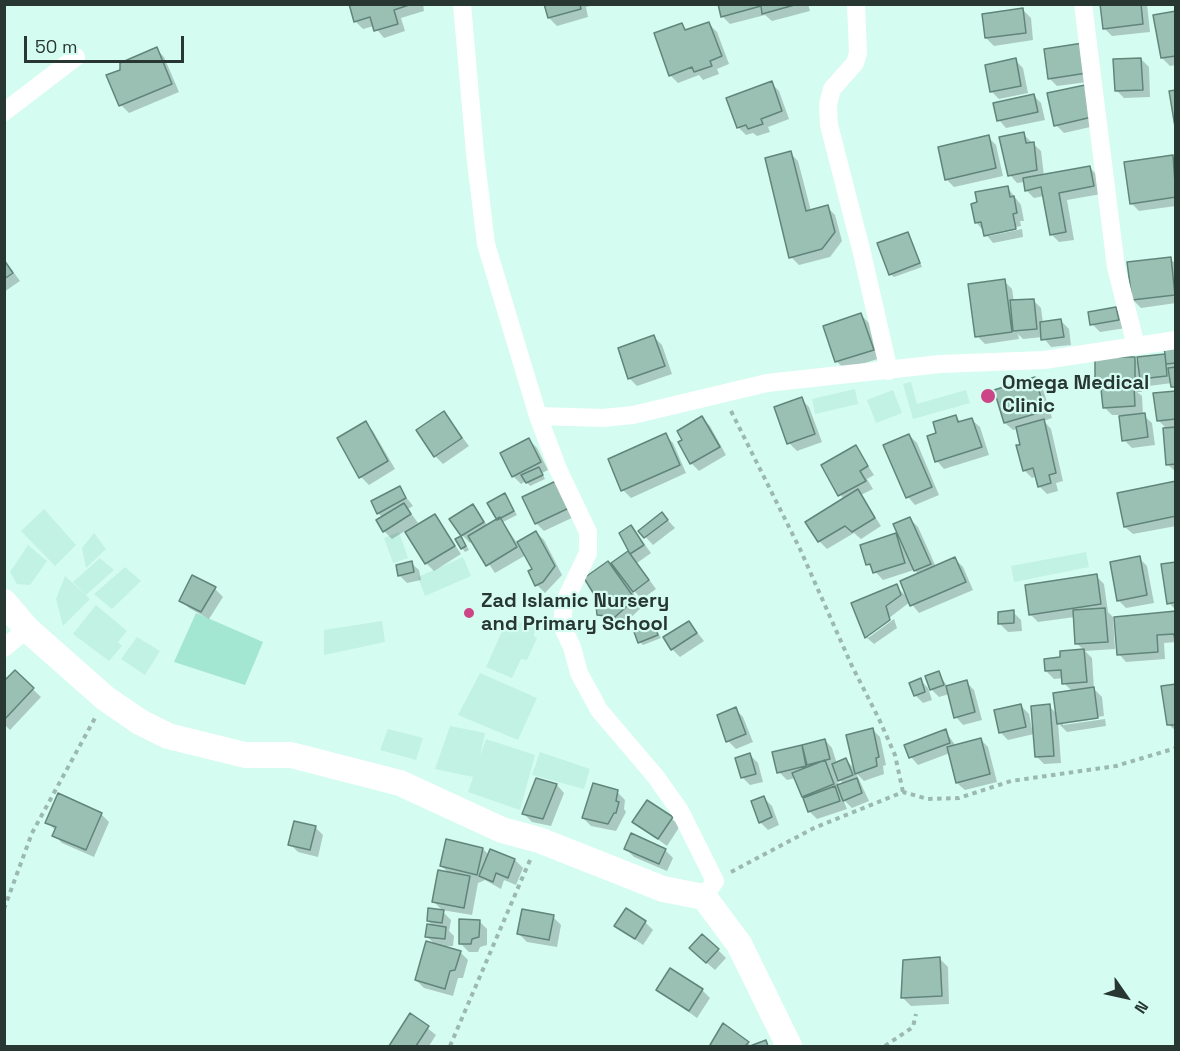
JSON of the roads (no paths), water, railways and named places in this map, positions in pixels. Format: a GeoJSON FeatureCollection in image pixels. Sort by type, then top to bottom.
{"type":"FeatureCollection","features":[{"type":"Feature","properties":{"kind":"street"},"geometry":{"type":"LineString","coordinates":[[462,4],[475,153],[486,244],[538,417],[558,468],[588,532],[588,553],[564,603],[562,626],[579,674],[598,710],[649,768],[680,811],[710,889],[789,1047]]}},
{"type":"Feature","properties":{"kind":"street"},"geometry":{"type":"LineString","coordinates":[[856,4],[858,53],[855,63],[832,89],[828,104],[830,125],[889,371]]}},
{"type":"Feature","properties":{"kind":"street"},"geometry":{"type":"LineString","coordinates":[[1083,4],[1116,267],[1136,346]]}},
{"type":"Feature","properties":{"kind":"street"},"geometry":{"type":"LineString","coordinates":[[4,112],[76,57]]}},
{"type":"Feature","properties":{"kind":"street"},"geometry":{"type":"LineString","coordinates":[[538,417],[603,418],[633,415],[766,383],[940,364],[1044,360],[1176,340]]}},
{"type":"Feature","properties":{"kind":"street"},"geometry":{"type":"LineString","coordinates":[[4,602],[27,628],[105,698],[140,722],[168,736],[245,755],[291,755],[400,783],[502,830],[539,840],[663,889],[710,889]]}},
{"type":"Feature","properties":{"kind":"street"},"geometry":{"type":"LineString","coordinates":[[4,648],[27,628]]}},
{"type":"Feature","properties":{"kind":"place","name":"Omega Medical Clinic"},"geometry":{"type":"Point","coordinates":[988,396]}},
{"type":"Feature","properties":{"kind":"place","name":"Zad Islamic Nursery and Primary School"},"geometry":{"type":"Point","coordinates":[469,613]}}]}
